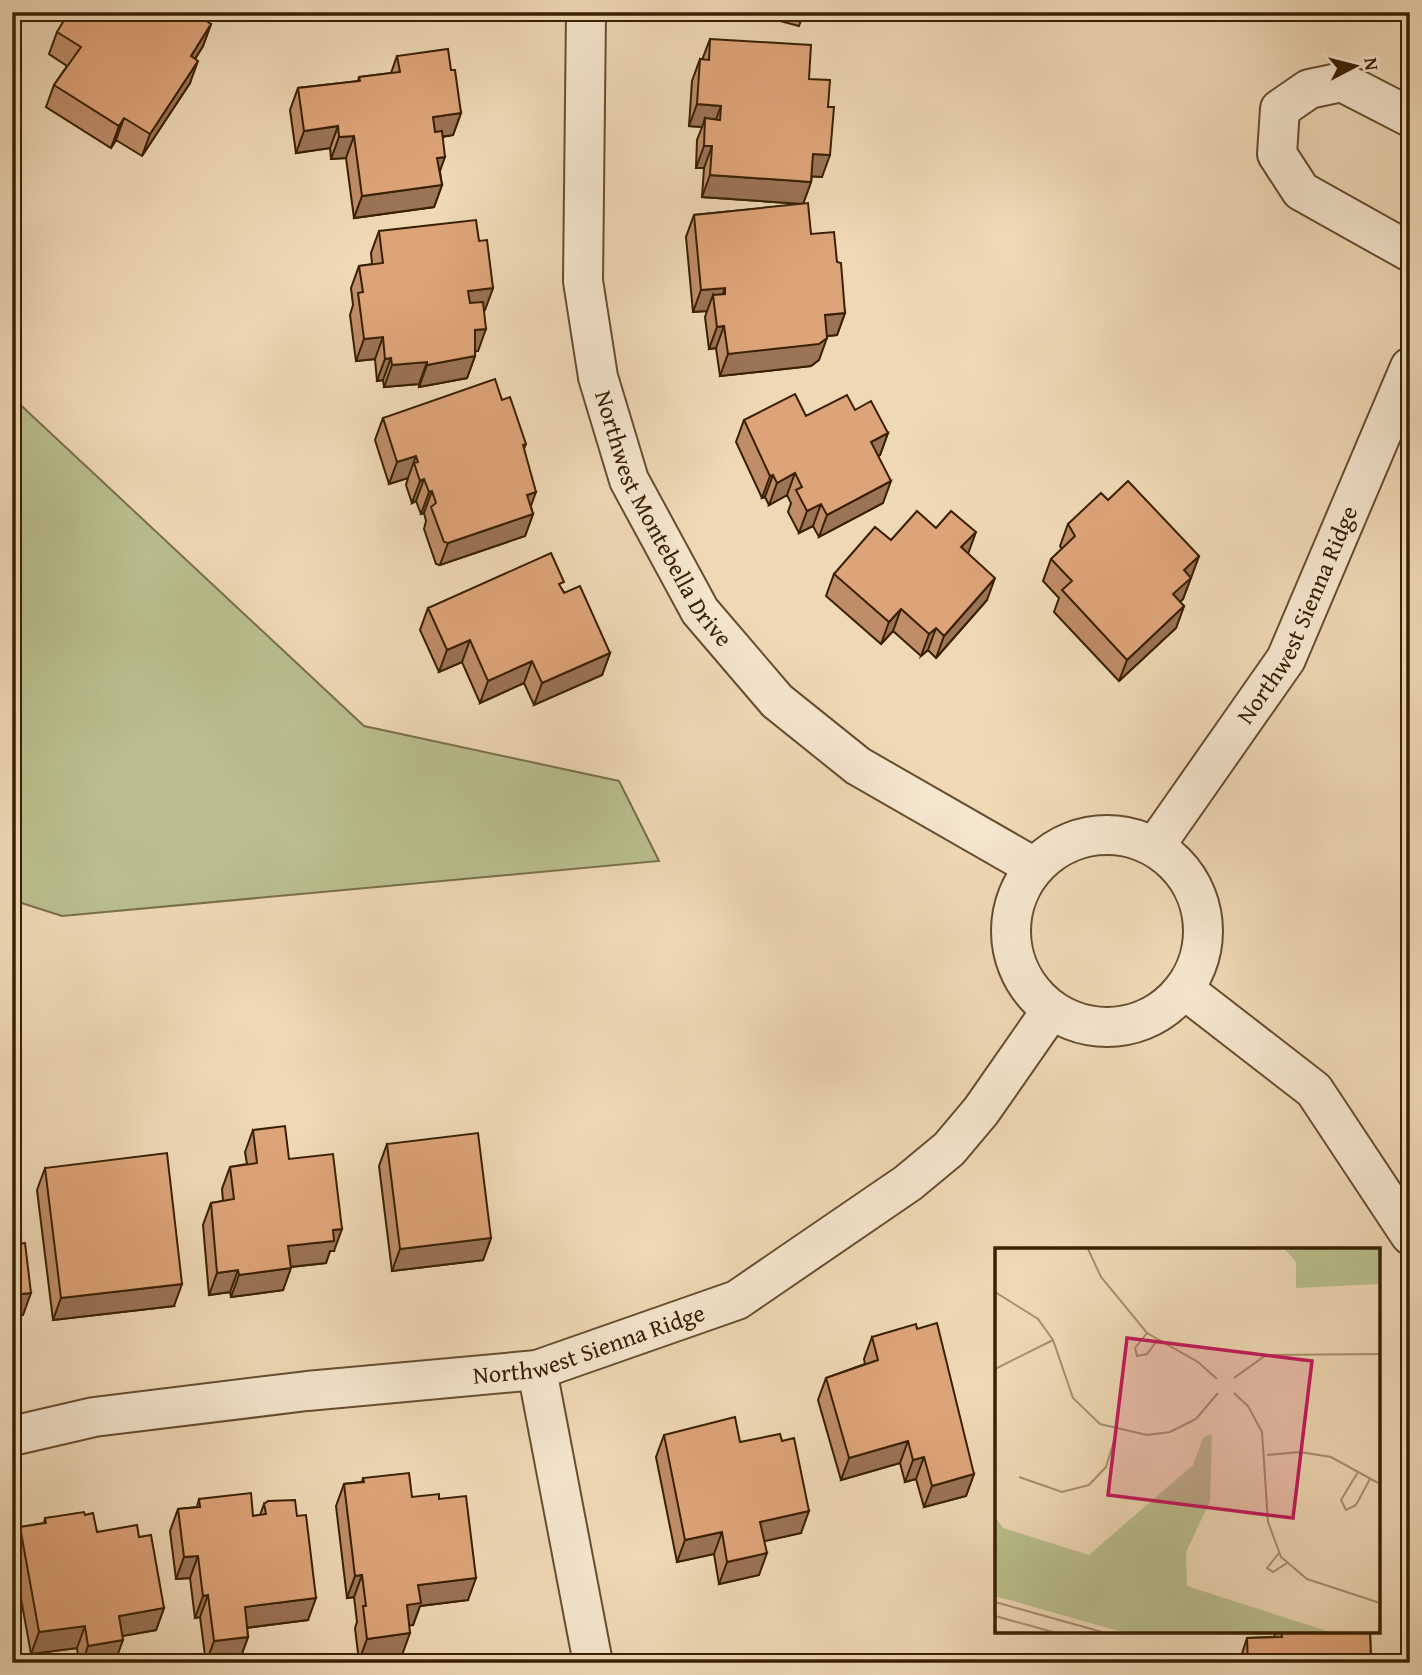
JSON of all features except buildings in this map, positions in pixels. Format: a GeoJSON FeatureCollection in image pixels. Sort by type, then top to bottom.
{"type":"FeatureCollection","features":[{"type":"Feature","properties":{"kind":"street","name":"Northwest Montebella Drive"},"geometry":{"type":"LineString","coordinates":[[584,13],[583,281],[598,377],[629,480],[700,611],[778,701],[858,766],[1034,867]]}},
{"type":"Feature","properties":{"kind":"street"},"geometry":{"type":"LineString","coordinates":[[1410,117],[1342,82],[1309,89],[1280,109],[1277,154],[1301,191],[1410,251]]}},
{"type":"Feature","properties":{"kind":"street","name":"Northwest Sienna Ridge"},"geometry":{"type":"LineString","coordinates":[[1154,846],[1286,659],[1410,367]]}},
{"type":"Feature","properties":{"kind":"street"},"geometry":{"type":"LineString","coordinates":[[1091,835],[1124,835],[1154,846],[1180,867],[1198,895],[1204,928],[1200,961],[1185,990],[1162,1012],[1133,1025],[1102,1028],[1071,1021],[1050,1012],[1024,981],[1013,953],[1013,912],[1018,892],[1034,867],[1060,846],[1091,835]]}},
{"type":"Feature","properties":{"kind":"street"},"geometry":{"type":"LineString","coordinates":[[1185,990],[1314,1090],[1410,1235]]}},
{"type":"Feature","properties":{"kind":"street","name":"Northwest Sienna Ridge"},"geometry":{"type":"LineString","coordinates":[[12,1436],[94,1417],[307,1391],[537,1370],[737,1300],[908,1183],[949,1149],[981,1111],[1050,1012]]}},
{"type":"Feature","properties":{"kind":"street"},"geometry":{"type":"LineString","coordinates":[[537,1370],[593,1663]]}},
{"type":"Feature","properties":{"kind":"green space"},"geometry":{"type":"Polygon","coordinates":[[[12,397],[364,726],[619,781],[659,861],[62,916],[12,900],[12,397]]]}}]}
